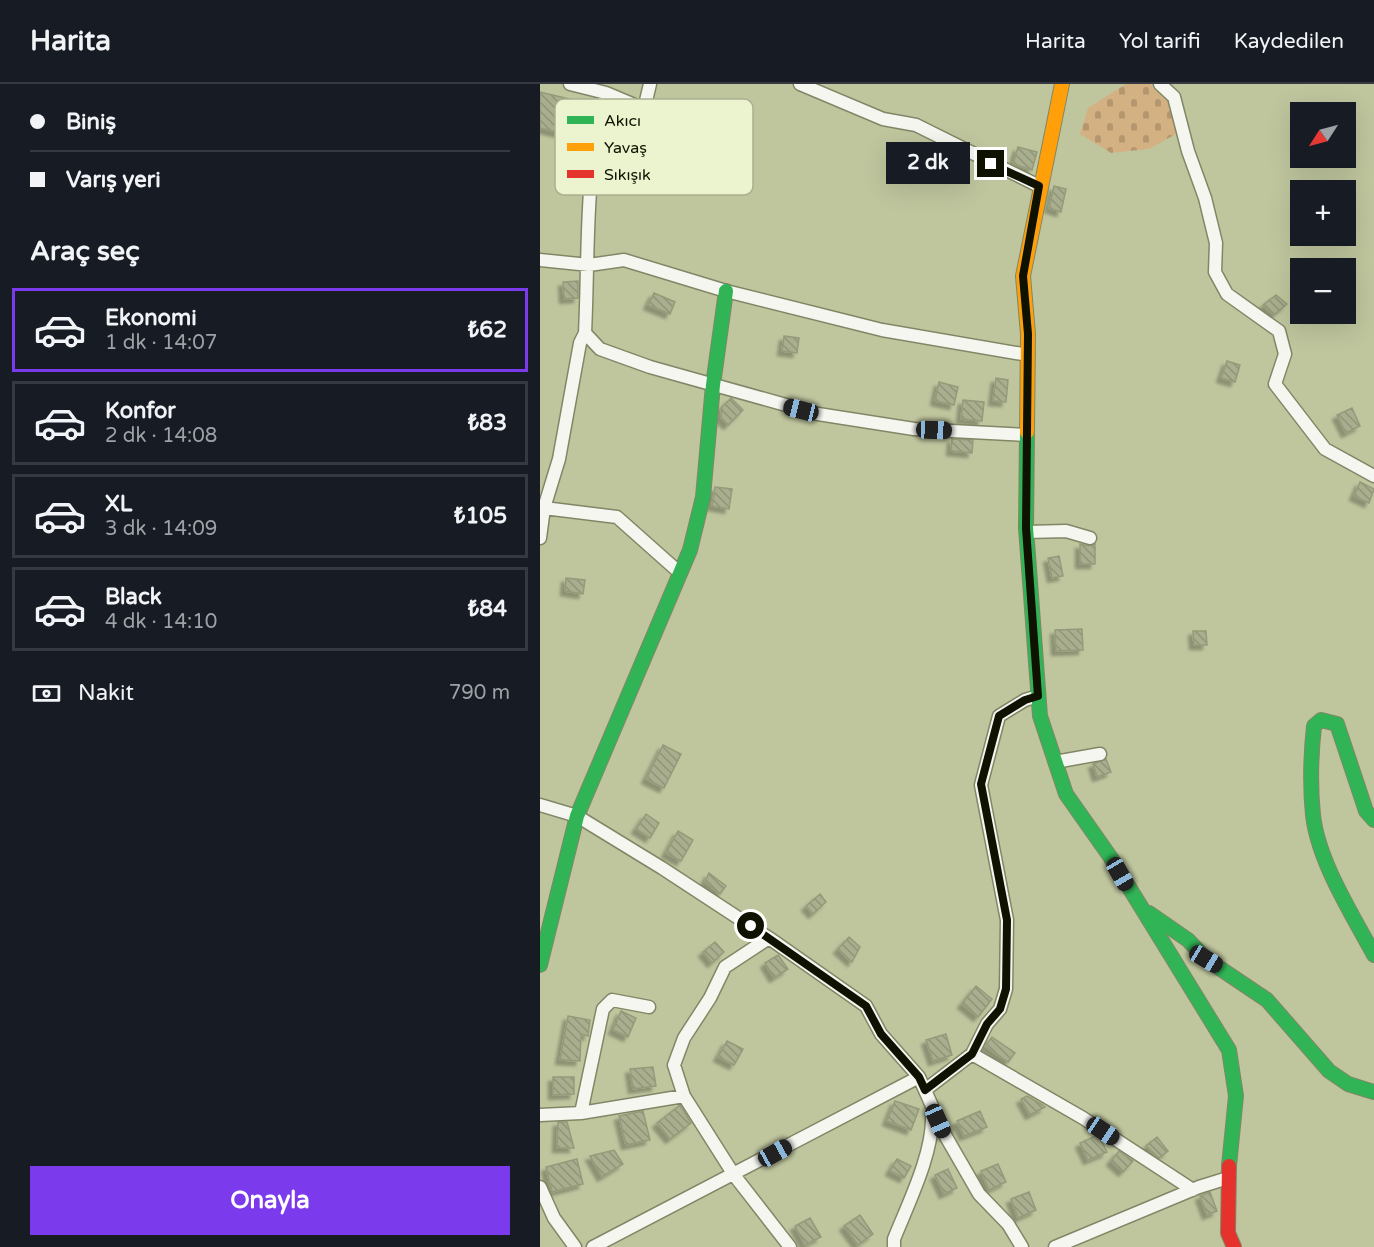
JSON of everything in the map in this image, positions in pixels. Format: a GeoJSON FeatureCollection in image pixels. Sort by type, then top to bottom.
{"type":"FeatureCollection","features":[{"type":"Feature","properties":{"kind":"street"},"geometry":{"type":"LineString","coordinates":[[570,84],[620,99]]}},
{"type":"Feature","properties":{"kind":"street"},"geometry":{"type":"LineString","coordinates":[[646,99],[650,84]]}},
{"type":"Feature","properties":{"kind":"street"},"geometry":{"type":"LineString","coordinates":[[800,84],[883,119],[916,125],[1039,186]]}},
{"type":"Feature","properties":{"kind":"street"},"geometry":{"type":"LineString","coordinates":[[1062,84],[1039,186],[1023,276],[1028,356],[1027,532],[1040,716],[1066,794],[1111,858],[1139,906],[1195,991],[1229,1050],[1236,1096],[1228,1178],[1228,1233],[1234,1247]]}},
{"type":"Feature","properties":{"kind":"street"},"geometry":{"type":"LineString","coordinates":[[1160,84],[1174,97],[1188,151],[1205,198],[1216,243],[1215,272],[1227,294],[1279,332],[1285,354],[1275,384],[1325,449],[1374,476]]}},
{"type":"Feature","properties":{"kind":"street"},"geometry":{"type":"LineString","coordinates":[[604,99],[606,93]]}},
{"type":"Feature","properties":{"kind":"street"},"geometry":{"type":"LineString","coordinates":[[540,538],[544,508],[559,459],[580,343],[585,333],[589,265],[589,195]]}},
{"type":"Feature","properties":{"kind":"street"},"geometry":{"type":"LineString","coordinates":[[540,260],[589,265],[624,260],[726,291],[882,330],[1028,356]]}},
{"type":"Feature","properties":{"kind":"street"},"geometry":{"type":"LineString","coordinates":[[540,965],[577,816],[690,550],[703,497],[712,385],[726,291]]}},
{"type":"Feature","properties":{"kind":"street"},"geometry":{"type":"LineString","coordinates":[[585,333],[600,349],[650,367],[852,421],[914,429],[1027,435]]}},
{"type":"Feature","properties":{"kind":"street"},"geometry":{"type":"LineString","coordinates":[[544,508],[617,517],[680,573]]}},
{"type":"Feature","properties":{"kind":"street"},"geometry":{"type":"LineString","coordinates":[[1027,532],[1065,531],[1090,538]]}},
{"type":"Feature","properties":{"kind":"street"},"geometry":{"type":"LineString","coordinates":[[925,1090],[972,1054],[987,1024],[1000,1009],[1006,989],[1007,920],[981,784],[999,716],[1025,700],[1038,696]]}},
{"type":"Feature","properties":{"kind":"street"},"geometry":{"type":"LineString","coordinates":[[1374,820],[1365,810],[1337,724],[1322,720],[1314,726],[1312,745],[1313,816],[1331,875],[1374,955]]}},
{"type":"Feature","properties":{"kind":"street"},"geometry":{"type":"LineString","coordinates":[[1055,762],[1100,754]]}},
{"type":"Feature","properties":{"kind":"street"},"geometry":{"type":"LineString","coordinates":[[540,805],[577,816],[769,938],[866,1006],[881,1034],[919,1077],[945,1135],[979,1194],[1008,1224],[1022,1247]]}},
{"type":"Feature","properties":{"kind":"street"},"geometry":{"type":"LineString","coordinates":[[1139,906],[1188,940],[1206,959],[1267,1000],[1329,1071],[1348,1084],[1374,1092]]}},
{"type":"Feature","properties":{"kind":"street"},"geometry":{"type":"LineString","coordinates":[[769,938],[725,967],[710,998],[684,1038],[674,1065],[684,1096],[734,1175],[790,1247]]}},
{"type":"Feature","properties":{"kind":"street"},"geometry":{"type":"LineString","coordinates":[[581,1113],[603,1009],[612,1000],[650,1007]]}},
{"type":"Feature","properties":{"kind":"street"},"geometry":{"type":"LineString","coordinates":[[972,1054],[1083,1118],[1193,1190]]}},
{"type":"Feature","properties":{"kind":"street"},"geometry":{"type":"LineString","coordinates":[[593,1247],[919,1077]]}},
{"type":"Feature","properties":{"kind":"street"},"geometry":{"type":"LineString","coordinates":[[540,1115],[581,1113],[684,1096]]}},
{"type":"Feature","properties":{"kind":"street"},"geometry":{"type":"LineString","coordinates":[[894,1247],[894,1239],[911,1197],[933,1126],[932,1107]]}},
{"type":"Feature","properties":{"kind":"street"},"geometry":{"type":"LineString","coordinates":[[1055,1247],[1193,1190],[1228,1178]]}},
{"type":"Feature","properties":{"kind":"street"},"geometry":{"type":"LineString","coordinates":[[540,1187],[554,1218],[575,1247]]}},
{"type":"Feature","properties":{"kind":"green space"},"geometry":{"type":"Polygon","coordinates":[[[1126,84],[1150,84],[1168,101],[1176,134],[1149,149],[1111,153],[1080,134],[1088,108],[1126,84]]]}},
{"type":"Feature","properties":{"kind":"building"},"geometry":{"type":"Polygon","coordinates":[[[540,92],[569,99],[555,99],[555,132],[540,128],[540,92]]]}},
{"type":"Feature","properties":{"kind":"building"},"geometry":{"type":"Polygon","coordinates":[[[1018,147],[1037,152],[1032,170],[1013,164],[1018,147]]]}},
{"type":"Feature","properties":{"kind":"building"},"geometry":{"type":"Polygon","coordinates":[[[1054,186],[1066,189],[1061,212],[1049,208],[1054,186]]]}},
{"type":"Feature","properties":{"kind":"building"},"geometry":{"type":"Polygon","coordinates":[[[578,281],[578,298],[564,299],[563,282],[578,281]]]}},
{"type":"Feature","properties":{"kind":"building"},"geometry":{"type":"Polygon","coordinates":[[[654,293],[675,302],[670,314],[648,305],[654,293]]]}},
{"type":"Feature","properties":{"kind":"building"},"geometry":{"type":"Polygon","coordinates":[[[1276,295],[1287,304],[1274,315],[1263,305],[1276,295]]]}},
{"type":"Feature","properties":{"kind":"building"},"geometry":{"type":"Polygon","coordinates":[[[784,336],[799,338],[797,353],[782,351],[784,336]]]}},
{"type":"Feature","properties":{"kind":"building"},"geometry":{"type":"Polygon","coordinates":[[[1227,361],[1240,365],[1235,382],[1221,378],[1227,361]]]}},
{"type":"Feature","properties":{"kind":"building"},"geometry":{"type":"Polygon","coordinates":[[[996,378],[1008,380],[1006,402],[993,401],[996,378]]]}},
{"type":"Feature","properties":{"kind":"building"},"geometry":{"type":"Polygon","coordinates":[[[939,382],[958,387],[954,405],[935,401],[939,382]]]}},
{"type":"Feature","properties":{"kind":"building"},"geometry":{"type":"Polygon","coordinates":[[[731,398],[743,410],[728,425],[721,418],[722,407],[731,398]]]}},
{"type":"Feature","properties":{"kind":"building"},"geometry":{"type":"Polygon","coordinates":[[[963,400],[984,402],[982,421],[961,419],[963,400]]]}},
{"type":"Feature","properties":{"kind":"building"},"geometry":{"type":"Polygon","coordinates":[[[1352,408],[1360,426],[1346,433],[1337,415],[1352,408]]]}},
{"type":"Feature","properties":{"kind":"building"},"geometry":{"type":"Polygon","coordinates":[[[952,439],[973,440],[972,453],[951,451],[952,439]]]}},
{"type":"Feature","properties":{"kind":"building"},"geometry":{"type":"Polygon","coordinates":[[[1360,482],[1374,489],[1369,503],[1354,496],[1360,482]]]}},
{"type":"Feature","properties":{"kind":"building"},"geometry":{"type":"Polygon","coordinates":[[[715,487],[732,489],[729,509],[712,506],[715,487]]]}},
{"type":"Feature","properties":{"kind":"building"},"geometry":{"type":"Polygon","coordinates":[[[1080,544],[1088,546],[1095,544],[1095,564],[1080,564],[1080,544]]]}},
{"type":"Feature","properties":{"kind":"building"},"geometry":{"type":"Polygon","coordinates":[[[1059,556],[1063,576],[1052,578],[1048,558],[1059,556]]]}},
{"type":"Feature","properties":{"kind":"building"},"geometry":{"type":"Polygon","coordinates":[[[566,578],[585,580],[583,594],[565,591],[566,578]]]}},
{"type":"Feature","properties":{"kind":"building"},"geometry":{"type":"Polygon","coordinates":[[[1082,629],[1083,650],[1056,651],[1055,630],[1082,629]]]}},
{"type":"Feature","properties":{"kind":"building"},"geometry":{"type":"Polygon","coordinates":[[[1193,631],[1206,631],[1207,645],[1194,645],[1193,631]]]}},
{"type":"Feature","properties":{"kind":"building"},"geometry":{"type":"Polygon","coordinates":[[[663,745],[681,754],[664,788],[646,779],[663,745]]]}},
{"type":"Feature","properties":{"kind":"building"},"geometry":{"type":"Polygon","coordinates":[[[1106,759],[1111,772],[1097,777],[1093,764],[1106,759]]]}},
{"type":"Feature","properties":{"kind":"building"},"geometry":{"type":"Polygon","coordinates":[[[646,814],[659,823],[650,838],[636,829],[646,814]]]}},
{"type":"Feature","properties":{"kind":"building"},"geometry":{"type":"Polygon","coordinates":[[[678,831],[693,840],[681,861],[666,853],[678,831]]]}},
{"type":"Feature","properties":{"kind":"building"},"geometry":{"type":"Polygon","coordinates":[[[709,873],[726,886],[720,894],[705,882],[709,873]]]}},
{"type":"Feature","properties":{"kind":"building"},"geometry":{"type":"Polygon","coordinates":[[[820,894],[826,902],[813,914],[806,906],[820,894]]]}},
{"type":"Feature","properties":{"kind":"building"},"geometry":{"type":"Polygon","coordinates":[[[849,937],[860,947],[852,962],[838,949],[849,937]]]}},
{"type":"Feature","properties":{"kind":"building"},"geometry":{"type":"Polygon","coordinates":[[[715,942],[724,952],[712,963],[703,952],[715,942]]]}},
{"type":"Feature","properties":{"kind":"building"},"geometry":{"type":"Polygon","coordinates":[[[778,955],[788,969],[774,978],[765,963],[778,955]]]}},
{"type":"Feature","properties":{"kind":"building"},"geometry":{"type":"Polygon","coordinates":[[[976,986],[992,999],[978,1017],[962,1004],[976,986]]]}},
{"type":"Feature","properties":{"kind":"building"},"geometry":{"type":"Polygon","coordinates":[[[621,1011],[636,1018],[628,1037],[613,1030],[621,1011]]]}},
{"type":"Feature","properties":{"kind":"building"},"geometry":{"type":"Polygon","coordinates":[[[568,1016],[590,1020],[588,1036],[581,1034],[580,1061],[560,1060],[568,1016]]]}},
{"type":"Feature","properties":{"kind":"building"},"geometry":{"type":"Polygon","coordinates":[[[946,1034],[952,1055],[933,1061],[926,1040],[946,1034]]]}},
{"type":"Feature","properties":{"kind":"building"},"geometry":{"type":"Polygon","coordinates":[[[992,1037],[1015,1053],[1008,1062],[985,1046],[992,1037]]]}},
{"type":"Feature","properties":{"kind":"building"},"geometry":{"type":"Polygon","coordinates":[[[727,1041],[743,1049],[734,1065],[718,1057],[727,1041]]]}},
{"type":"Feature","properties":{"kind":"building"},"geometry":{"type":"Polygon","coordinates":[[[653,1067],[656,1086],[633,1089],[630,1069],[653,1067]]]}},
{"type":"Feature","properties":{"kind":"building"},"geometry":{"type":"Polygon","coordinates":[[[553,1077],[574,1077],[574,1094],[553,1095],[553,1077]]]}},
{"type":"Feature","properties":{"kind":"building"},"geometry":{"type":"Polygon","coordinates":[[[1027,1096],[1045,1107],[1030,1115],[1021,1099],[1027,1096]]]}},
{"type":"Feature","properties":{"kind":"building"},"geometry":{"type":"Polygon","coordinates":[[[895,1101],[919,1109],[911,1130],[887,1121],[895,1101]]]}},
{"type":"Feature","properties":{"kind":"building"},"geometry":{"type":"Polygon","coordinates":[[[680,1105],[691,1123],[670,1139],[657,1123],[680,1105]]]}},
{"type":"Feature","properties":{"kind":"building"},"geometry":{"type":"Polygon","coordinates":[[[643,1111],[650,1140],[626,1145],[619,1116],[643,1111]]]}},
{"type":"Feature","properties":{"kind":"building"},"geometry":{"type":"Polygon","coordinates":[[[980,1111],[987,1127],[964,1136],[957,1121],[980,1111]]]}},
{"type":"Feature","properties":{"kind":"building"},"geometry":{"type":"Polygon","coordinates":[[[558,1122],[567,1122],[574,1148],[557,1148],[558,1122]]]}},
{"type":"Feature","properties":{"kind":"building"},"geometry":{"type":"Polygon","coordinates":[[[1095,1136],[1101,1140],[1107,1152],[1088,1160],[1080,1143],[1095,1136]]]}},
{"type":"Feature","properties":{"kind":"building"},"geometry":{"type":"Polygon","coordinates":[[[1157,1137],[1168,1151],[1159,1158],[1146,1146],[1157,1137]]]}},
{"type":"Feature","properties":{"kind":"building"},"geometry":{"type":"Polygon","coordinates":[[[614,1150],[623,1164],[602,1177],[590,1156],[614,1150]]]}},
{"type":"Feature","properties":{"kind":"building"},"geometry":{"type":"Polygon","coordinates":[[[1119,1151],[1133,1161],[1123,1172],[1111,1161],[1119,1151]]]}},
{"type":"Feature","properties":{"kind":"building"},"geometry":{"type":"Polygon","coordinates":[[[577,1159],[583,1184],[552,1192],[546,1167],[577,1159]]]}},
{"type":"Feature","properties":{"kind":"building"},"geometry":{"type":"Polygon","coordinates":[[[897,1159],[911,1166],[904,1178],[890,1171],[897,1159]]]}},
{"type":"Feature","properties":{"kind":"building"},"geometry":{"type":"Polygon","coordinates":[[[998,1164],[1006,1182],[989,1190],[981,1171],[998,1164]]]}},
{"type":"Feature","properties":{"kind":"building"},"geometry":{"type":"Polygon","coordinates":[[[948,1169],[957,1188],[944,1194],[935,1175],[948,1169]]]}},
{"type":"Feature","properties":{"kind":"building"},"geometry":{"type":"Polygon","coordinates":[[[1029,1192],[1036,1210],[1018,1218],[1011,1199],[1029,1192]]]}},
{"type":"Feature","properties":{"kind":"building"},"geometry":{"type":"Polygon","coordinates":[[[1210,1192],[1217,1211],[1207,1215],[1200,1196],[1210,1192]]]}},
{"type":"Feature","properties":{"kind":"building"},"geometry":{"type":"Polygon","coordinates":[[[860,1215],[873,1234],[858,1245],[844,1226],[860,1215]]]}},
{"type":"Feature","properties":{"kind":"building"},"geometry":{"type":"Polygon","coordinates":[[[810,1218],[821,1237],[805,1245],[795,1226],[810,1218]]]}},
{"type":"Feature","properties":{"kind":"traffic: fast"},"geometry":{"type":"LineString","coordinates":[[540,965],[577,816],[690,550],[703,497],[713,385],[726,291]]}},
{"type":"Feature","properties":{"kind":"traffic: fast"},"geometry":{"type":"LineString","coordinates":[[1027,432],[1026,528],[1040,716],[1066,794],[1111,858],[1229,1050],[1236,1096],[1229,1166]]}},
{"type":"Feature","properties":{"kind":"traffic: fast"},"geometry":{"type":"LineString","coordinates":[[1374,820],[1366,811],[1337,724],[1321,720],[1314,726],[1311,781],[1316,833],[1337,887],[1374,955]]}},
{"type":"Feature","properties":{"kind":"traffic: fast"},"geometry":{"type":"LineString","coordinates":[[1149,913],[1188,940],[1206,959],[1267,1000],[1329,1071],[1348,1084],[1374,1092]]}},
{"type":"Feature","properties":{"kind":"traffic: slow"},"geometry":{"type":"LineString","coordinates":[[1027,432],[1028,334],[1023,276],[1062,84]]}},
{"type":"Feature","properties":{"kind":"traffic: jam"},"geometry":{"type":"LineString","coordinates":[[1229,1166],[1228,1233],[1234,1247]]}},
{"type":"Feature","properties":{"kind":"route"},"geometry":{"type":"LineString","coordinates":[[751,926],[866,1006],[881,1034],[919,1077],[925,1090],[972,1054],[987,1024],[1000,1009],[1006,989],[1007,920],[981,784],[992,734],[999,716],[1025,700],[1038,696],[1026,528],[1028,334],[1023,276],[1039,186],[991,164]]}}]}
